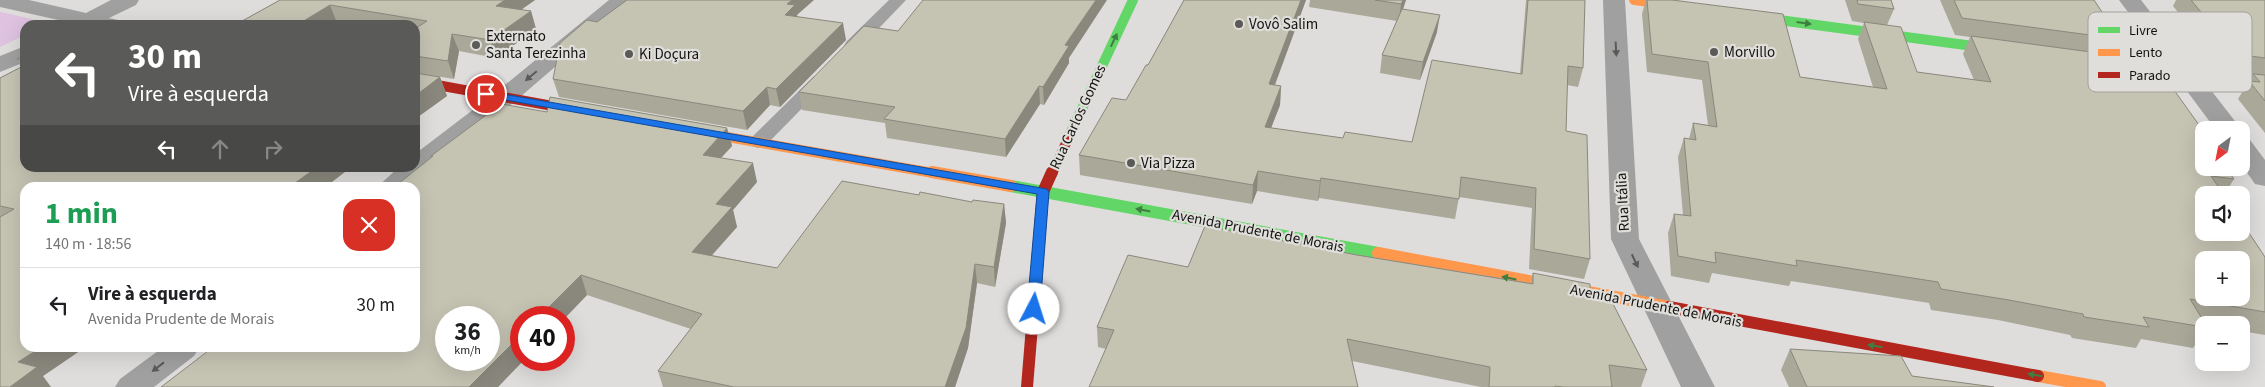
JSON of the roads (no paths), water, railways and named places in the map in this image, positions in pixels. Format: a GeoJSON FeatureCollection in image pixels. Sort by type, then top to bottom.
{"type":"FeatureCollection","features":[{"type":"Feature","properties":{"kind":"street"},"geometry":{"type":"LineString","coordinates":[[0,0],[73,20]]}},
{"type":"Feature","properties":{"kind":"street"},"geometry":{"type":"LineString","coordinates":[[90,20],[128,0]]}},
{"type":"Feature","properties":{"kind":"street"},"geometry":{"type":"LineString","coordinates":[[420,163],[504,98],[622,0]]}},
{"type":"Feature","properties":{"kind":"street","name":"Rua Carlos Gomes"},"geometry":{"type":"LineString","coordinates":[[1027,387],[1043,192],[1132,0]]}},
{"type":"Feature","properties":{"kind":"street","name":"Rua Itália"},"geometry":{"type":"LineString","coordinates":[[1614,0],[1625,239],[1656,306],[1698,387]]}},
{"type":"Feature","properties":{"kind":"street"},"geometry":{"type":"LineString","coordinates":[[1634,0],[1693,8]]}},
{"type":"Feature","properties":{"kind":"street"},"geometry":{"type":"LineString","coordinates":[[2130,0],[2139,12]]}},
{"type":"Feature","properties":{"kind":"street"},"geometry":{"type":"LineString","coordinates":[[1742,15],[2016,52]]}},
{"type":"Feature","properties":{"kind":"street"},"geometry":{"type":"LineString","coordinates":[[0,66],[20,56]]}},
{"type":"Feature","properties":{"kind":"street"},"geometry":{"type":"LineString","coordinates":[[420,82],[595,114]]}},
{"type":"Feature","properties":{"kind":"street"},"geometry":{"type":"LineString","coordinates":[[2252,84],[2265,86]]}},
{"type":"Feature","properties":{"kind":"street"},"geometry":{"type":"LineString","coordinates":[[2201,92],[2223,121]]}},
{"type":"Feature","properties":{"kind":"street","name":"Avenida Prudente de Morais"},"geometry":{"type":"LineString","coordinates":[[681,129],[1043,192],[2100,387]]}},
{"type":"Feature","properties":{"kind":"street"},"geometry":{"type":"LineString","coordinates":[[2250,158],[2265,178]]}},
{"type":"Feature","properties":{"kind":"street"},"geometry":{"type":"LineString","coordinates":[[396,182],[409,172]]}},
{"type":"Feature","properties":{"kind":"street"},"geometry":{"type":"LineString","coordinates":[[132,387],[178,352]]}},
{"type":"Feature","properties":{"kind":"lane"},"geometry":{"type":"LineString","coordinates":[[758,142],[898,0]]}},
{"type":"Feature","properties":{"kind":"place","name":"Vovô Salim"},"geometry":{"type":"Point","coordinates":[1239,24]}},
{"type":"Feature","properties":{"kind":"place","name":"Externato Santa Terezinha"},"geometry":{"type":"Point","coordinates":[476,45]}},
{"type":"Feature","properties":{"kind":"place","name":"Morvillo"},"geometry":{"type":"Point","coordinates":[1714,52]}},
{"type":"Feature","properties":{"kind":"place","name":"Ki Doçura"},"geometry":{"type":"Point","coordinates":[629,54]}},
{"type":"Feature","properties":{"kind":"place","name":"Via Pizza"},"geometry":{"type":"Point","coordinates":[1131,163]}}]}
